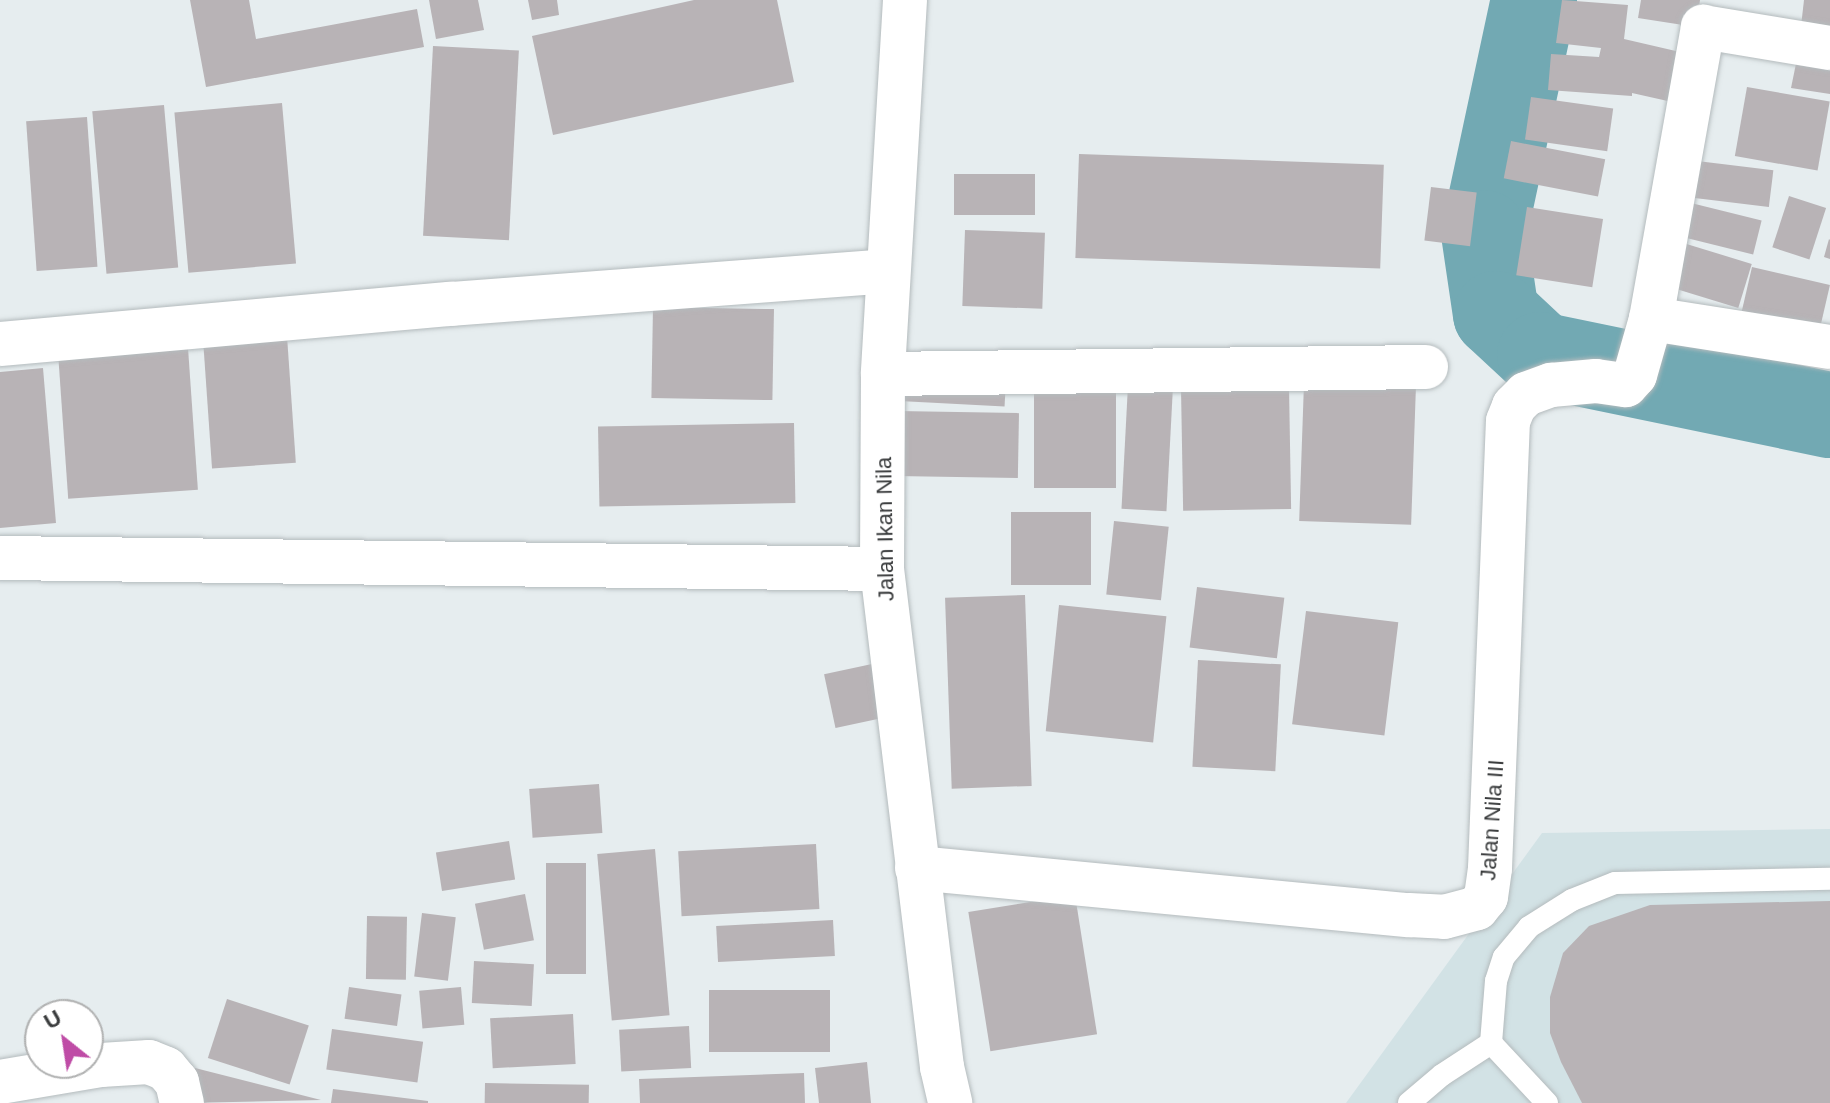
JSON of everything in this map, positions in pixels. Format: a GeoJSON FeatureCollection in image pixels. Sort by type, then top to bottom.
{"type":"FeatureCollection","features":[{"type":"Feature","properties":{"kind":"street","name":"Jalan Ikan Nila"},"geometry":{"type":"LineString","coordinates":[[905,0],[883,374],[882,569],[942,1067],[950,1103]]}},
{"type":"Feature","properties":{"kind":"street"},"geometry":{"type":"LineString","coordinates":[[1830,48],[1703,27],[1648,332],[1830,347]]}},
{"type":"Feature","properties":{"kind":"street"},"geometry":{"type":"LineString","coordinates":[[0,344],[451,304],[888,271]]}},
{"type":"Feature","properties":{"kind":"street","name":"Jalan Nila III"},"geometry":{"type":"LineString","coordinates":[[917,868],[1409,915],[1444,917],[1477,908],[1486,897],[1495,811],[1508,421],[1514,406],[1537,389],[1596,381],[1626,385],[1635,375],[1648,332]]}},
{"type":"Feature","properties":{"kind":"street"},"geometry":{"type":"LineString","coordinates":[[883,374],[1426,367]]}},
{"type":"Feature","properties":{"kind":"street"},"geometry":{"type":"LineString","coordinates":[[0,558],[882,569]]}},
{"type":"Feature","properties":{"kind":"street"},"geometry":{"type":"LineString","coordinates":[[0,1082],[101,1065],[149,1062],[171,1076],[182,1103]]}},
{"type":"Feature","properties":{"kind":"lane"},"geometry":{"type":"LineString","coordinates":[[1547,1103],[1491,1043],[1491,1012],[1504,957],[1529,927],[1572,900],[1615,883],[1830,879]]}},
{"type":"Feature","properties":{"kind":"lane"},"geometry":{"type":"LineString","coordinates":[[1409,1103],[1442,1075],[1491,1043]]}},
{"type":"Feature","properties":{"kind":"shaded area"},"geometry":{"type":"Polygon","coordinates":[[[1830,829],[1830,1103],[1346,1103],[1542,833],[1830,829]]]}},
{"type":"Feature","properties":{"kind":"building"},"geometry":{"type":"Polygon","coordinates":[[[190,0],[249,0],[256,39],[417,9],[424,47],[206,87],[190,0]]]}},
{"type":"Feature","properties":{"kind":"building"},"geometry":{"type":"Polygon","coordinates":[[[429,0],[478,0],[484,30],[436,39],[429,0]]]}},
{"type":"Feature","properties":{"kind":"building"},"geometry":{"type":"Polygon","coordinates":[[[528,0],[557,0],[559,15],[532,20],[528,0]]]}},
{"type":"Feature","properties":{"kind":"building"},"geometry":{"type":"Polygon","coordinates":[[[694,0],[777,0],[794,82],[553,135],[532,36],[694,0]]]}},
{"type":"Feature","properties":{"kind":"building"},"geometry":{"type":"Polygon","coordinates":[[[1562,0],[1628,5],[1624,39],[1693,55],[1681,104],[1632,93],[1632,96],[1548,90],[1551,54],[1599,57],[1601,48],[1556,43],[1562,0]]]}},
{"type":"Feature","properties":{"kind":"building"},"geometry":{"type":"Polygon","coordinates":[[[1641,0],[1700,0],[1696,27],[1638,18],[1641,0]]]}},
{"type":"Feature","properties":{"kind":"building"},"geometry":{"type":"Polygon","coordinates":[[[1804,0],[1830,0],[1830,38],[1800,35],[1804,0]]]}},
{"type":"Feature","properties":{"kind":"building"},"geometry":{"type":"Polygon","coordinates":[[[433,46],[519,51],[509,240],[423,236],[433,46]]]}},
{"type":"Feature","properties":{"kind":"building"},"geometry":{"type":"Polygon","coordinates":[[[1799,49],[1830,55],[1830,94],[1791,88],[1799,49]]]}},
{"type":"Feature","properties":{"kind":"building"},"geometry":{"type":"Polygon","coordinates":[[[1747,87],[1830,102],[1818,171],[1735,156],[1747,87]]]}},
{"type":"Feature","properties":{"kind":"building"},"geometry":{"type":"Polygon","coordinates":[[[1531,97],[1613,109],[1607,151],[1525,140],[1531,97]]]}},
{"type":"Feature","properties":{"kind":"building"},"geometry":{"type":"Polygon","coordinates":[[[282,103],[296,263],[188,273],[174,112],[282,103]]]}},
{"type":"Feature","properties":{"kind":"building"},"geometry":{"type":"Polygon","coordinates":[[[164,105],[178,267],[106,274],[92,111],[164,105]]]}},
{"type":"Feature","properties":{"kind":"building"},"geometry":{"type":"Polygon","coordinates":[[[87,117],[97,267],[37,271],[26,121],[87,117]]]}},
{"type":"Feature","properties":{"kind":"building"},"geometry":{"type":"Polygon","coordinates":[[[1511,141],[1605,159],[1598,197],[1504,178],[1511,141]]]}},
{"type":"Feature","properties":{"kind":"building"},"geometry":{"type":"Polygon","coordinates":[[[1079,154],[1384,165],[1380,269],[1075,258],[1079,154]]]}},
{"type":"Feature","properties":{"kind":"building"},"geometry":{"type":"Polygon","coordinates":[[[1689,160],[1773,170],[1769,207],[1684,197],[1689,160]]]}},
{"type":"Feature","properties":{"kind":"building"},"geometry":{"type":"Polygon","coordinates":[[[954,174],[1035,174],[1035,215],[954,215],[954,174]]]}},
{"type":"Feature","properties":{"kind":"building"},"geometry":{"type":"Polygon","coordinates":[[[1431,187],[1477,193],[1470,246],[1424,241],[1431,187]]]}},
{"type":"Feature","properties":{"kind":"building"},"geometry":{"type":"Polygon","coordinates":[[[1789,196],[1826,208],[1809,259],[1772,247],[1789,196]]]}},
{"type":"Feature","properties":{"kind":"building"},"geometry":{"type":"Polygon","coordinates":[[[1683,201],[1762,221],[1753,255],[1675,235],[1683,201]]]}},
{"type":"Feature","properties":{"kind":"building"},"geometry":{"type":"Polygon","coordinates":[[[1527,207],[1603,219],[1592,287],[1516,275],[1527,207]]]}},
{"type":"Feature","properties":{"kind":"building"},"geometry":{"type":"Polygon","coordinates":[[[965,230],[1045,233],[1042,309],[962,306],[965,230]]]}},
{"type":"Feature","properties":{"kind":"building"},"geometry":{"type":"Polygon","coordinates":[[[1830,240],[1830,259],[1824,257],[1830,240]]]}},
{"type":"Feature","properties":{"kind":"building"},"geometry":{"type":"Polygon","coordinates":[[[1680,242],[1752,264],[1738,308],[1667,286],[1680,242]]]}},
{"type":"Feature","properties":{"kind":"building"},"geometry":{"type":"Polygon","coordinates":[[[1752,267],[1830,285],[1819,331],[1741,313],[1752,267]]]}},
{"type":"Feature","properties":{"kind":"building"},"geometry":{"type":"Polygon","coordinates":[[[653,307],[774,309],[772,400],[651,398],[653,307]]]}},
{"type":"Feature","properties":{"kind":"building"},"geometry":{"type":"Polygon","coordinates":[[[286,322],[296,463],[212,469],[202,328],[286,322]]]}},
{"type":"Feature","properties":{"kind":"building"},"geometry":{"type":"Polygon","coordinates":[[[188,348],[198,490],[68,499],[58,357],[188,348]]]}},
{"type":"Feature","properties":{"kind":"building"},"geometry":{"type":"Polygon","coordinates":[[[43,368],[56,523],[0,528],[0,372],[43,368]]]}},
{"type":"Feature","properties":{"kind":"building"},"geometry":{"type":"Polygon","coordinates":[[[901,376],[1006,381],[1005,406],[900,401],[901,376]]]}},
{"type":"Feature","properties":{"kind":"building"},"geometry":{"type":"Polygon","coordinates":[[[1034,380],[1116,380],[1116,488],[1034,488],[1034,380]]]}},
{"type":"Feature","properties":{"kind":"building"},"geometry":{"type":"Polygon","coordinates":[[[1304,383],[1416,387],[1411,525],[1299,521],[1304,383]]]}},
{"type":"Feature","properties":{"kind":"building"},"geometry":{"type":"Polygon","coordinates":[[[1128,385],[1173,387],[1166,511],[1122,509],[1128,385]]]}},
{"type":"Feature","properties":{"kind":"building"},"geometry":{"type":"Polygon","coordinates":[[[1289,387],[1291,509],[1183,511],[1181,389],[1289,387]]]}},
{"type":"Feature","properties":{"kind":"building"},"geometry":{"type":"Polygon","coordinates":[[[897,411],[1019,413],[1018,478],[896,476],[897,411]]]}},
{"type":"Feature","properties":{"kind":"building"},"geometry":{"type":"Polygon","coordinates":[[[794,423],[795,503],[599,506],[598,426],[794,423]]]}},
{"type":"Feature","properties":{"kind":"building"},"geometry":{"type":"Polygon","coordinates":[[[1011,512],[1091,512],[1091,585],[1011,585],[1011,512]]]}},
{"type":"Feature","properties":{"kind":"building"},"geometry":{"type":"Polygon","coordinates":[[[1114,521],[1169,527],[1161,600],[1106,595],[1114,521]]]}},
{"type":"Feature","properties":{"kind":"building"},"geometry":{"type":"Polygon","coordinates":[[[1197,587],[1284,598],[1277,658],[1190,648],[1197,587]]]}},
{"type":"Feature","properties":{"kind":"building"},"geometry":{"type":"Polygon","coordinates":[[[1025,595],[1032,786],[952,789],[945,598],[1025,595]]]}},
{"type":"Feature","properties":{"kind":"building"},"geometry":{"type":"Polygon","coordinates":[[[1059,605],[1166,616],[1153,743],[1046,731],[1059,605]]]}},
{"type":"Feature","properties":{"kind":"building"},"geometry":{"type":"Polygon","coordinates":[[[1306,611],[1398,622],[1384,735],[1292,724],[1306,611]]]}},
{"type":"Feature","properties":{"kind":"building"},"geometry":{"type":"Polygon","coordinates":[[[1198,660],[1281,664],[1275,771],[1192,767],[1198,660]]]}},
{"type":"Feature","properties":{"kind":"building"},"geometry":{"type":"Polygon","coordinates":[[[872,664],[883,718],[836,728],[824,674],[872,664]]]}},
{"type":"Feature","properties":{"kind":"building"},"geometry":{"type":"Polygon","coordinates":[[[599,784],[602,833],[533,838],[529,789],[599,784]]]}},
{"type":"Feature","properties":{"kind":"building"},"geometry":{"type":"Polygon","coordinates":[[[509,841],[515,880],[442,891],[436,853],[509,841]]]}},
{"type":"Feature","properties":{"kind":"building"},"geometry":{"type":"Polygon","coordinates":[[[816,844],[819,909],[682,916],[678,851],[816,844]]]}},
{"type":"Feature","properties":{"kind":"building"},"geometry":{"type":"Polygon","coordinates":[[[655,849],[670,1015],[612,1020],[597,854],[655,849]]]}},
{"type":"Feature","properties":{"kind":"building"},"geometry":{"type":"Polygon","coordinates":[[[546,863],[586,863],[586,974],[546,974],[546,863]]]}},
{"type":"Feature","properties":{"kind":"building"},"geometry":{"type":"Polygon","coordinates":[[[525,894],[534,940],[484,950],[475,904],[525,894]]]}},
{"type":"Feature","properties":{"kind":"building"},"geometry":{"type":"Polygon","coordinates":[[[1075,895],[1097,1034],[990,1051],[968,912],[1075,895]]]}},
{"type":"Feature","properties":{"kind":"building"},"geometry":{"type":"Polygon","coordinates":[[[1830,901],[1830,1103],[1582,1103],[1550,1033],[1550,997],[1563,953],[1589,926],[1650,905],[1830,901]]]}},
{"type":"Feature","properties":{"kind":"building"},"geometry":{"type":"Polygon","coordinates":[[[422,913],[456,917],[448,981],[414,977],[422,913]]]}},
{"type":"Feature","properties":{"kind":"building"},"geometry":{"type":"Polygon","coordinates":[[[367,916],[407,917],[406,980],[366,979],[367,916]]]}},
{"type":"Feature","properties":{"kind":"building"},"geometry":{"type":"Polygon","coordinates":[[[833,920],[835,956],[718,962],[716,926],[833,920]]]}},
{"type":"Feature","properties":{"kind":"building"},"geometry":{"type":"Polygon","coordinates":[[[474,961],[534,964],[532,1006],[472,1003],[474,961]]]}},
{"type":"Feature","properties":{"kind":"building"},"geometry":{"type":"Polygon","coordinates":[[[349,987],[401,994],[397,1026],[345,1019],[349,987]]]}},
{"type":"Feature","properties":{"kind":"building"},"geometry":{"type":"Polygon","coordinates":[[[461,987],[464,1025],[422,1029],[419,991],[461,987]]]}},
{"type":"Feature","properties":{"kind":"building"},"geometry":{"type":"Polygon","coordinates":[[[709,990],[830,990],[830,1052],[709,1052],[709,990]]]}},
{"type":"Feature","properties":{"kind":"building"},"geometry":{"type":"Polygon","coordinates":[[[227,999],[309,1026],[290,1085],[208,1058],[227,999]]]}},
{"type":"Feature","properties":{"kind":"building"},"geometry":{"type":"Polygon","coordinates":[[[573,1014],[576,1064],[493,1068],[490,1018],[573,1014]]]}},
{"type":"Feature","properties":{"kind":"building"},"geometry":{"type":"Polygon","coordinates":[[[689,1026],[691,1068],[621,1072],[619,1030],[689,1026]]]}},
{"type":"Feature","properties":{"kind":"building"},"geometry":{"type":"Polygon","coordinates":[[[332,1029],[423,1042],[417,1082],[326,1070],[332,1029]]]}},
{"type":"Feature","properties":{"kind":"building"},"geometry":{"type":"Polygon","coordinates":[[[867,1062],[871,1103],[819,1103],[815,1068],[867,1062]]]}},
{"type":"Feature","properties":{"kind":"building"},"geometry":{"type":"Polygon","coordinates":[[[195,1068],[321,1100],[186,1103],[195,1068]]]}},
{"type":"Feature","properties":{"kind":"building"},"geometry":{"type":"Polygon","coordinates":[[[804,1073],[805,1103],[640,1103],[639,1079],[804,1073]]]}},
{"type":"Feature","properties":{"kind":"building"},"geometry":{"type":"Polygon","coordinates":[[[485,1083],[589,1085],[589,1103],[485,1103],[485,1083]]]}},
{"type":"Feature","properties":{"kind":"building"},"geometry":{"type":"Polygon","coordinates":[[[333,1089],[428,1101],[428,1103],[331,1103],[333,1089]]]}},
{"type":"Feature","properties":{"kind":"waterway"},"geometry":{"type":"LineString","coordinates":[[1534,0],[1484,233],[1496,314],[1540,355],[1830,415]]}}]}
